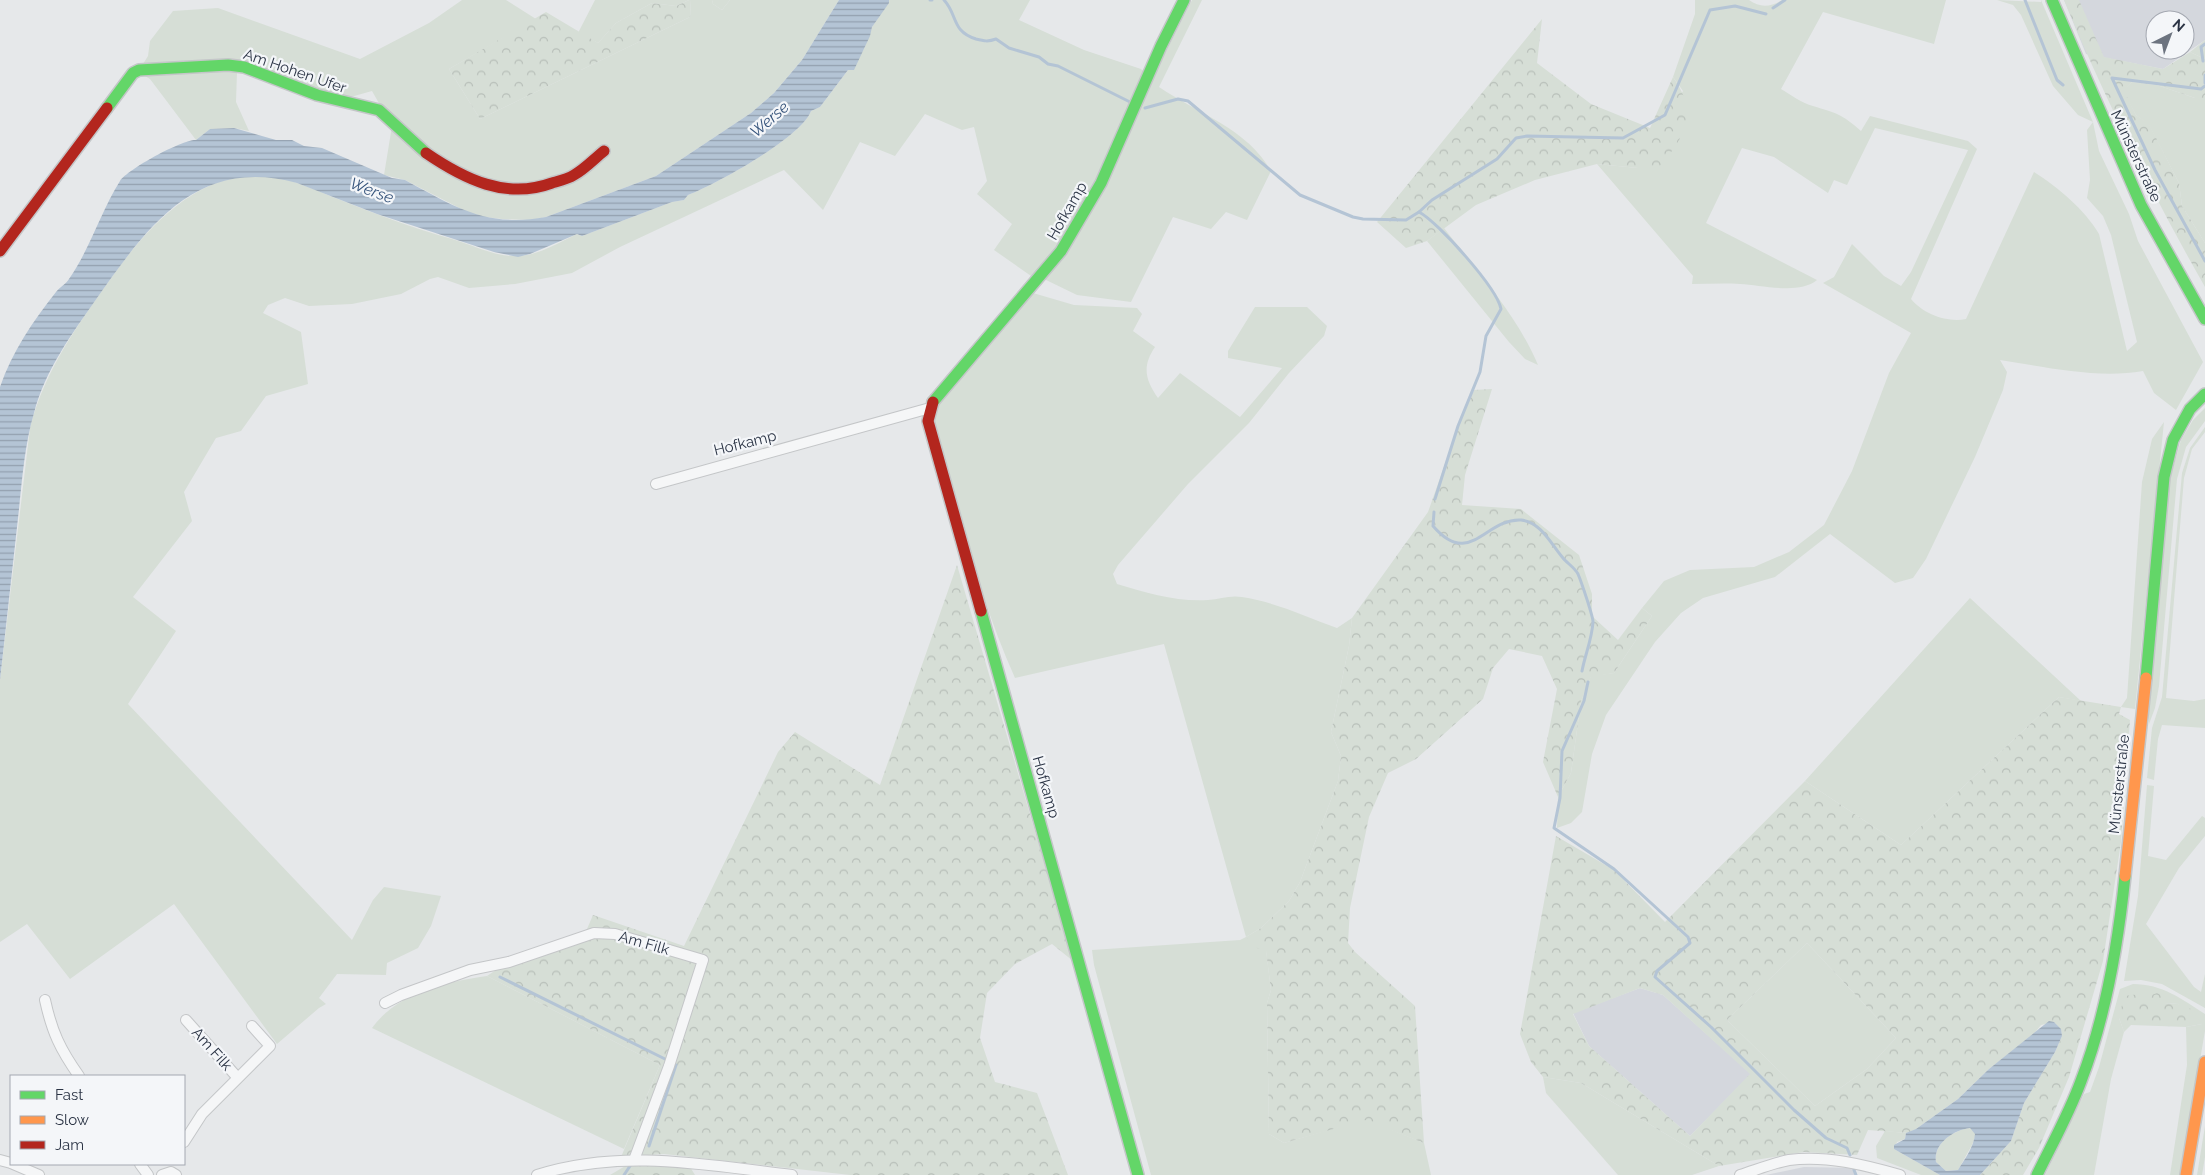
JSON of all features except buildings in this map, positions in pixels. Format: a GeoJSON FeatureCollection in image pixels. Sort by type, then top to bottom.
{"type":"FeatureCollection","features":[{"type":"Feature","properties":{"kind":"street","name":"Hofkamp"},"geometry":{"type":"LineString","coordinates":[[1138,1175],[928,421],[930,408],[937,395],[1061,252],[1101,183],[1161,46],[1184,0]]}},
{"type":"Feature","properties":{"kind":"street","name":"Münsterstraße"},"geometry":{"type":"LineString","coordinates":[[2052,0],[2141,205],[2205,319]]}},
{"type":"Feature","properties":{"kind":"street","name":"Am Hohen Ufer"},"geometry":{"type":"LineString","coordinates":[[0,251],[132,72],[139,70],[228,65],[244,67],[333,100],[379,110],[420,150],[452,172],[483,184],[508,190],[525,190],[544,186],[573,176],[604,151]]}},
{"type":"Feature","properties":{"kind":"street","name":"Münsterstraße"},"geometry":{"type":"LineString","coordinates":[[2038,1175],[2070,1109],[2082,1079],[2108,988],[2121,912],[2150,636],[2164,477],[2172,440],[2190,409],[2205,394]]}},
{"type":"Feature","properties":{"kind":"street","name":"Hofkamp"},"geometry":{"type":"LineString","coordinates":[[656,484],[930,408]]}},
{"type":"Feature","properties":{"kind":"street","name":"Am Filk"},"geometry":{"type":"LineString","coordinates":[[385,1004],[401,994],[470,970],[509,962],[594,934],[615,934],[703,960],[669,1066],[634,1160]]}},
{"type":"Feature","properties":{"kind":"street"},"geometry":{"type":"LineString","coordinates":[[45,1000],[51,1028],[66,1058],[78,1075]]}},
{"type":"Feature","properties":{"kind":"street","name":"Am Filk"},"geometry":{"type":"LineString","coordinates":[[186,1020],[237,1077]]}},
{"type":"Feature","properties":{"kind":"street","name":"Am Filk"},"geometry":{"type":"LineString","coordinates":[[185,1140],[202,1114],[270,1046],[252,1026]]}},
{"type":"Feature","properties":{"kind":"street"},"geometry":{"type":"LineString","coordinates":[[2186,1175],[2205,1062]]}},
{"type":"Feature","properties":{"kind":"street"},"geometry":{"type":"LineString","coordinates":[[537,1175],[563,1167],[659,1159],[792,1175]]}},
{"type":"Feature","properties":{"kind":"street"},"geometry":{"type":"LineString","coordinates":[[1740,1175],[1789,1160],[1822,1160],[1868,1166],[1900,1175]]}},
{"type":"Feature","properties":{"kind":"street"},"geometry":{"type":"LineString","coordinates":[[14,1165],[39,1175]]}},
{"type":"Feature","properties":{"kind":"shaded area"},"geometry":{"type":"Polygon","coordinates":[[[2064,0],[2205,0],[2205,40],[2195,47],[2195,10],[2145,10],[2145,60],[2176,60],[2163,69],[2086,54],[2064,0]]]}},
{"type":"Feature","properties":{"kind":"shaded area"},"geometry":{"type":"Polygon","coordinates":[[[1640,988],[1663,995],[1751,1074],[1690,1136],[1589,1046],[1573,1013],[1640,988]]]}},
{"type":"Feature","properties":{"kind":"shaded area"},"geometry":{"type":"Polygon","coordinates":[[[1804,1167],[1855,1168],[1857,1175],[1766,1175],[1804,1167]]]}},
{"type":"Feature","properties":{"kind":"green space"},"geometry":{"type":"Polygon","coordinates":[[[462,0],[506,0],[536,19],[449,69],[480,119],[690,17],[691,0],[712,0],[713,4],[722,10],[730,0],[839,0],[802,60],[774,93],[751,113],[656,176],[546,217],[532,220],[475,216],[405,180],[384,175],[392,126],[372,91],[347,98],[237,72],[236,102],[249,131],[234,128],[210,129],[196,140],[150,79],[138,72],[148,56],[150,41],[173,11],[218,8],[360,59],[429,23],[462,0]]]}},
{"type":"Feature","properties":{"kind":"green space"},"geometry":{"type":"Polygon","coordinates":[[[595,0],[689,0],[676,6],[652,3],[616,23],[598,43],[578,33],[595,0]]]}},
{"type":"Feature","properties":{"kind":"green space"},"geometry":{"type":"Polygon","coordinates":[[[691,0],[690,17],[480,119],[449,69],[546,12],[598,43],[616,23],[652,3],[676,6],[691,0]]]}},
{"type":"Feature","properties":{"kind":"green space"},"geometry":{"type":"Polygon","coordinates":[[[712,0],[730,0],[722,10],[713,4],[712,0]]]}},
{"type":"Feature","properties":{"kind":"green space"},"geometry":{"type":"Polygon","coordinates":[[[889,0],[1030,0],[1019,20],[1084,50],[1141,69],[1152,79],[1192,0],[1202,0],[1159,87],[1235,133],[1261,156],[1271,171],[1247,220],[1226,212],[1211,229],[1173,217],[1131,302],[1077,295],[1044,279],[1034,278],[994,250],[1012,224],[977,194],[987,181],[974,127],[962,130],[925,114],[895,156],[860,142],[823,210],[784,170],[620,247],[572,273],[515,284],[469,288],[438,277],[430,279],[401,294],[352,304],[309,306],[285,298],[268,305],[263,313],[301,332],[308,384],[266,396],[241,431],[216,438],[184,492],[192,521],[133,597],[176,631],[128,704],[352,940],[373,900],[384,887],[441,896],[431,926],[418,948],[387,963],[386,975],[337,974],[319,998],[326,1004],[277,1044],[174,904],[70,979],[27,924],[0,942],[0,680],[30,428],[36,406],[64,347],[114,274],[145,236],[162,218],[202,189],[224,180],[248,176],[273,177],[298,183],[366,210],[492,253],[509,256],[532,254],[577,234],[582,236],[672,202],[684,200],[688,195],[701,190],[756,159],[792,134],[804,122],[811,111],[820,107],[864,49],[872,27],[889,0]]]}},
{"type":"Feature","properties":{"kind":"green space"},"geometry":{"type":"Polygon","coordinates":[[[1695,0],[1749,0],[1765,6],[1782,0],[1946,0],[1934,44],[1823,12],[1781,89],[1805,103],[1838,115],[1861,131],[1870,116],[1968,141],[1977,149],[1911,299],[1922,309],[1936,316],[1952,320],[1966,319],[2034,172],[2070,200],[2086,216],[2099,234],[2127,351],[2137,342],[2111,235],[2103,216],[2087,198],[2090,180],[2087,130],[2093,122],[2099,151],[2129,214],[2138,241],[2203,362],[2176,410],[2154,393],[2143,371],[2108,374],[2090,373],[2000,360],[2007,372],[2003,390],[1975,457],[1926,559],[1913,578],[1895,583],[1830,534],[1775,577],[1703,598],[1681,613],[1655,642],[1606,715],[1592,754],[1582,812],[1571,823],[1557,828],[1558,797],[1571,773],[1581,701],[1591,676],[1614,673],[1652,616],[1642,608],[1664,581],[1690,570],[1754,567],[1789,552],[1824,525],[1852,471],[1889,373],[1911,333],[1823,283],[1834,277],[1852,244],[1884,276],[1901,286],[1911,272],[1968,150],[1875,128],[1847,185],[1834,180],[1828,193],[1774,157],[1742,148],[1706,223],[1817,280],[1809,285],[1791,288],[1734,284],[1692,284],[1693,276],[1597,164],[1638,168],[1683,91],[1673,77],[1695,14],[1695,0]]]}},
{"type":"Feature","properties":{"kind":"green space"},"geometry":{"type":"Polygon","coordinates":[[[1997,0],[2041,2],[2041,0],[2093,122],[2078,115],[2053,86],[2021,15],[2013,5],[1997,0]]]}},
{"type":"Feature","properties":{"kind":"green space"},"geometry":{"type":"Polygon","coordinates":[[[2064,0],[2079,0],[2104,57],[2163,69],[2177,60],[2195,60],[2195,54],[2205,59],[2205,98],[2195,98],[2157,85],[2132,82],[2124,91],[2136,115],[2149,124],[2179,183],[2182,206],[2205,243],[2205,287],[2166,217],[2096,74],[2064,0]]]}},
{"type":"Feature","properties":{"kind":"green space"},"geometry":{"type":"Polygon","coordinates":[[[1542,19],[1537,63],[1591,104],[1650,128],[1673,77],[1681,90],[1687,113],[1686,123],[1677,144],[1660,166],[1638,168],[1597,164],[1535,180],[1476,205],[1427,241],[1406,248],[1377,222],[1542,19]]]}},
{"type":"Feature","properties":{"kind":"green space"},"geometry":{"type":"Polygon","coordinates":[[[2205,40],[2205,59],[2195,54],[2195,48],[2205,40]]]}},
{"type":"Feature","properties":{"kind":"green space"},"geometry":{"type":"Polygon","coordinates":[[[2132,82],[2157,85],[2195,98],[2205,98],[2205,243],[2182,206],[2179,183],[2149,125],[2136,115],[2123,91],[2132,82]]]}},
{"type":"Feature","properties":{"kind":"green space"},"geometry":{"type":"Polygon","coordinates":[[[1444,228],[1508,311],[1538,365],[1525,359],[1509,342],[1427,241],[1444,228]]]}},
{"type":"Feature","properties":{"kind":"green space"},"geometry":{"type":"Polygon","coordinates":[[[1033,293],[1074,305],[1137,308],[1142,314],[1133,331],[1155,347],[1148,360],[1147,373],[1150,385],[1158,398],[1180,373],[1240,417],[1282,368],[1228,358],[1228,351],[1255,307],[1307,307],[1327,326],[1324,336],[1289,373],[1249,423],[1188,484],[1118,565],[1113,574],[1117,584],[1162,596],[1185,600],[1208,600],[1233,596],[1254,599],[1279,606],[1337,628],[1352,618],[1349,646],[1331,732],[1341,756],[1338,781],[1300,882],[1289,901],[1261,928],[1246,937],[1164,644],[1015,678],[990,616],[960,520],[933,423],[934,412],[942,397],[1033,293]]]}},
{"type":"Feature","properties":{"kind":"green space"},"geometry":{"type":"Polygon","coordinates":[[[1492,389],[1465,475],[1462,505],[1521,509],[1579,555],[1592,594],[1592,616],[1618,640],[1642,608],[1652,616],[1614,673],[1591,677],[1581,701],[1571,773],[1558,797],[1543,762],[1557,689],[1542,656],[1509,649],[1493,668],[1483,699],[1416,759],[1388,773],[1369,817],[1350,908],[1348,943],[1355,952],[1415,1006],[1424,1143],[1365,1120],[1284,1143],[1269,1134],[1267,1003],[1271,990],[1266,951],[1257,948],[1246,937],[1261,928],[1289,901],[1300,882],[1338,781],[1341,756],[1331,732],[1349,646],[1352,618],[1428,512],[1463,413],[1474,390],[1492,389]]]}},
{"type":"Feature","properties":{"kind":"green space"},"geometry":{"type":"Polygon","coordinates":[[[2205,408],[2205,421],[2186,447],[2177,479],[2159,686],[2155,708],[2149,724],[2148,701],[2169,482],[2181,440],[2193,420],[2205,408]]]}},
{"type":"Feature","properties":{"kind":"green space"},"geometry":{"type":"Polygon","coordinates":[[[2164,422],[2135,709],[2121,707],[2127,698],[2142,482],[2152,439],[2164,422]]]}},
{"type":"Feature","properties":{"kind":"green space"},"geometry":{"type":"Polygon","coordinates":[[[2205,427],[2205,432],[2192,449],[2184,478],[2166,698],[2194,701],[2205,699],[2205,728],[2162,725],[2158,739],[2154,780],[2147,778],[2152,728],[2162,697],[2182,473],[2190,448],[2205,427]]]}},
{"type":"Feature","properties":{"kind":"green space"},"geometry":{"type":"Polygon","coordinates":[[[957,565],[1073,961],[1052,944],[1015,964],[987,993],[980,1038],[995,1082],[1037,1093],[1068,1175],[850,1175],[664,1154],[621,1157],[660,1065],[487,976],[499,968],[581,943],[593,915],[684,946],[778,752],[795,732],[880,785],[957,565]]]}},
{"type":"Feature","properties":{"kind":"green space"},"geometry":{"type":"Polygon","coordinates":[[[1970,598],[2081,701],[2059,697],[1901,845],[1805,781],[1970,598]]]}},
{"type":"Feature","properties":{"kind":"green space"},"geometry":{"type":"Polygon","coordinates":[[[2059,697],[2121,707],[2119,714],[2130,720],[2121,842],[2103,961],[2069,1077],[2039,1148],[2023,1175],[1980,1175],[2011,1141],[2024,1103],[2055,1052],[2062,1036],[2061,1030],[2054,1022],[2041,1025],[2033,1035],[1989,1069],[1958,1099],[1916,1129],[1908,1133],[1868,1130],[1857,1155],[1804,1152],[1719,1166],[1581,1083],[1543,1077],[1531,1062],[1520,1034],[1556,836],[1614,870],[1665,922],[1805,781],[1901,845],[2059,697]],[[1807,943],[1727,1020],[1815,1106],[1867,1069],[1896,1038],[1807,943]],[[1640,988],[1573,1014],[1589,1046],[1690,1136],[1750,1074],[1663,995],[1640,988]]]}},
{"type":"Feature","properties":{"kind":"green space"},"geometry":{"type":"Polygon","coordinates":[[[2147,785],[2154,786],[2148,856],[2166,860],[2202,816],[2205,818],[2205,836],[2179,868],[2146,924],[2194,987],[2201,992],[2205,974],[2205,1008],[2162,984],[2141,980],[2124,981],[2138,896],[2147,785]]]}},
{"type":"Feature","properties":{"kind":"green space"},"geometry":{"type":"Polygon","coordinates":[[[1246,937],[1266,950],[1271,990],[1267,1003],[1269,1134],[1284,1143],[1365,1119],[1424,1143],[1431,1175],[1151,1175],[1094,965],[1092,950],[1240,940],[1246,937]]]}},
{"type":"Feature","properties":{"kind":"green space"},"geometry":{"type":"Polygon","coordinates":[[[1807,943],[1896,1038],[1867,1069],[1815,1106],[1727,1020],[1807,943]]]}},
{"type":"Feature","properties":{"kind":"green space"},"geometry":{"type":"Polygon","coordinates":[[[487,976],[660,1065],[624,1149],[372,1028],[383,1016],[409,997],[439,986],[487,976]]]}},
{"type":"Feature","properties":{"kind":"green space"},"geometry":{"type":"Polygon","coordinates":[[[2133,984],[2153,987],[2171,993],[2205,1014],[2205,1031],[2180,1175],[2170,1175],[2187,1065],[2186,1027],[2202,1024],[2178,1004],[2165,1003],[2119,1018],[2124,1032],[2111,1079],[2094,1175],[2045,1175],[2084,1094],[2090,1092],[2099,1067],[2120,989],[2133,984]]]}},
{"type":"Feature","properties":{"kind":"green space"},"geometry":{"type":"Polygon","coordinates":[[[2157,993],[2166,996],[2165,1003],[2178,1004],[2199,1012],[2202,1024],[2186,1027],[2131,1025],[2124,1032],[2119,1018],[2124,996],[2140,994],[2143,998],[2157,993]]]}},
{"type":"Feature","properties":{"kind":"green space"},"geometry":{"type":"Polygon","coordinates":[[[1543,1077],[1581,1083],[1719,1166],[1692,1175],[1618,1175],[1546,1093],[1543,1077]]]}},
{"type":"Feature","properties":{"kind":"green space"},"geometry":{"type":"Polygon","coordinates":[[[2205,1126],[2205,1157],[2202,1175],[2197,1175],[2205,1126]]]}},
{"type":"Feature","properties":{"kind":"green space"},"geometry":{"type":"Polygon","coordinates":[[[1970,1128],[1976,1134],[1972,1145],[1958,1170],[1946,1171],[1936,1162],[1938,1149],[1951,1135],[1970,1128]]]}},
{"type":"Feature","properties":{"kind":"green space"},"geometry":{"type":"Polygon","coordinates":[[[1885,1131],[1906,1133],[1905,1139],[1897,1142],[1894,1149],[1940,1175],[1921,1175],[1877,1158],[1876,1146],[1885,1131]]]}},
{"type":"Feature","properties":{"kind":"green space"},"geometry":{"type":"Polygon","coordinates":[[[658,1163],[690,1167],[695,1175],[610,1175],[627,1165],[658,1163]]]}},
{"type":"Feature","properties":{"kind":"water","name":"Werse"},"geometry":{"type":"Polygon","coordinates":[[[839,0],[889,0],[889,3],[872,27],[870,36],[854,70],[848,70],[820,107],[811,111],[804,122],[792,134],[756,159],[701,190],[688,195],[684,200],[672,202],[582,236],[577,234],[530,254],[518,257],[494,252],[377,214],[297,183],[262,177],[231,179],[203,189],[179,203],[156,223],[116,271],[60,353],[39,397],[28,439],[24,465],[0,680],[0,387],[24,337],[47,303],[68,281],[113,193],[120,181],[133,169],[168,149],[196,140],[210,129],[234,128],[276,140],[292,140],[304,146],[322,148],[392,178],[405,180],[440,199],[472,213],[506,220],[546,217],[656,176],[751,113],[774,93],[802,60],[839,0]]]}},
{"type":"Feature","properties":{"kind":"water"},"geometry":{"type":"Polygon","coordinates":[[[2049,1021],[2054,1022],[2061,1029],[2062,1036],[2055,1052],[2024,1103],[2011,1141],[1980,1175],[1940,1175],[1894,1149],[1894,1145],[1905,1139],[1906,1133],[1916,1129],[1958,1099],[1989,1069],[2049,1021]],[[1970,1128],[1951,1135],[1938,1149],[1936,1162],[1946,1171],[1958,1170],[1971,1148],[1975,1134],[1970,1128]]]}},
{"type":"Feature","properties":{"kind":"waterway"},"geometry":{"type":"LineString","coordinates":[[944,0],[962,32],[968,36],[984,41],[996,39],[1009,48],[1039,57],[1048,64],[1058,66],[1130,102]]}},
{"type":"Feature","properties":{"kind":"waterway"},"geometry":{"type":"LineString","coordinates":[[1773,8],[1785,0]]}},
{"type":"Feature","properties":{"kind":"waterway"},"geometry":{"type":"LineString","coordinates":[[2025,0],[2057,80],[2063,85]]}},
{"type":"Feature","properties":{"kind":"waterway"},"geometry":{"type":"LineString","coordinates":[[1419,212],[1432,200],[1497,159],[1516,138],[1527,136],[1623,138],[1665,115],[1710,10],[1735,6],[1766,14]]}},
{"type":"Feature","properties":{"kind":"waterway"},"geometry":{"type":"LineString","coordinates":[[2203,61],[2201,47],[2205,44]]}},
{"type":"Feature","properties":{"kind":"waterway"},"geometry":{"type":"LineString","coordinates":[[2205,75],[2205,83]]}},
{"type":"Feature","properties":{"kind":"waterway"},"geometry":{"type":"LineString","coordinates":[[2205,86],[2201,89],[2112,78],[2155,170],[2205,261]]}},
{"type":"Feature","properties":{"kind":"waterway"},"geometry":{"type":"LineString","coordinates":[[1145,108],[1178,99],[1188,101],[1300,195],[1353,217],[1406,220],[1419,212],[1439,228],[1466,256],[1489,286],[1501,309],[1486,336],[1480,372],[1458,426],[1435,499]]}},
{"type":"Feature","properties":{"kind":"waterway"},"geometry":{"type":"LineString","coordinates":[[1434,512],[1433,526],[1446,538],[1457,543],[1468,542],[1508,521],[1521,520],[1528,522],[1545,534],[1578,574],[1591,613],[1593,622],[1582,671]]}},
{"type":"Feature","properties":{"kind":"waterway"},"geometry":{"type":"LineString","coordinates":[[1588,682],[1584,701],[1562,751],[1560,798],[1554,828],[1614,869],[1688,937],[1690,943],[1657,971],[1655,977],[1711,1027],[1794,1110],[1826,1138],[1847,1148],[1850,1155]]}},
{"type":"Feature","properties":{"kind":"waterway"},"geometry":{"type":"LineString","coordinates":[[500,977],[665,1059]]}},
{"type":"Feature","properties":{"kind":"waterway"},"geometry":{"type":"LineString","coordinates":[[649,1146],[676,1065]]}},
{"type":"Feature","properties":{"kind":"waterway"},"geometry":{"type":"LineString","coordinates":[[624,1175],[630,1166]]}},
{"type":"Feature","properties":{"kind":"waterway"},"geometry":{"type":"LineString","coordinates":[[1854,1170],[1856,1175]]}},
{"type":"Feature","properties":{"kind":"traffic: fast"},"geometry":{"type":"LineString","coordinates":[[933,402],[1061,251],[1101,183],[1161,46],[1184,0]]}},
{"type":"Feature","properties":{"kind":"traffic: fast"},"geometry":{"type":"LineString","coordinates":[[2052,0],[2141,205],[2205,319]]}},
{"type":"Feature","properties":{"kind":"traffic: fast"},"geometry":{"type":"LineString","coordinates":[[107,108],[133,73],[139,70],[228,65],[244,67],[317,95],[379,110],[426,153]]}},
{"type":"Feature","properties":{"kind":"traffic: fast"},"geometry":{"type":"LineString","coordinates":[[2146,678],[2164,477],[2173,440],[2190,409],[2205,394]]}},
{"type":"Feature","properties":{"kind":"traffic: fast"},"geometry":{"type":"LineString","coordinates":[[981,611],[1138,1175]]}},
{"type":"Feature","properties":{"kind":"traffic: fast"},"geometry":{"type":"LineString","coordinates":[[2037,1175],[2066,1117],[2090,1056],[2110,980],[2125,876]]}},
{"type":"Feature","properties":{"kind":"traffic: slow"},"geometry":{"type":"LineString","coordinates":[[2125,876],[2146,678]]}},
{"type":"Feature","properties":{"kind":"traffic: slow"},"geometry":{"type":"LineString","coordinates":[[2186,1175],[2205,1062]]}},
{"type":"Feature","properties":{"kind":"traffic: jam"},"geometry":{"type":"LineString","coordinates":[[0,251],[107,108]]}},
{"type":"Feature","properties":{"kind":"traffic: jam"},"geometry":{"type":"LineString","coordinates":[[426,153],[470,178],[502,188],[518,189],[535,188],[569,178],[582,170],[604,151]]}},
{"type":"Feature","properties":{"kind":"traffic: jam"},"geometry":{"type":"LineString","coordinates":[[933,402],[928,421],[981,611]]}}]}
